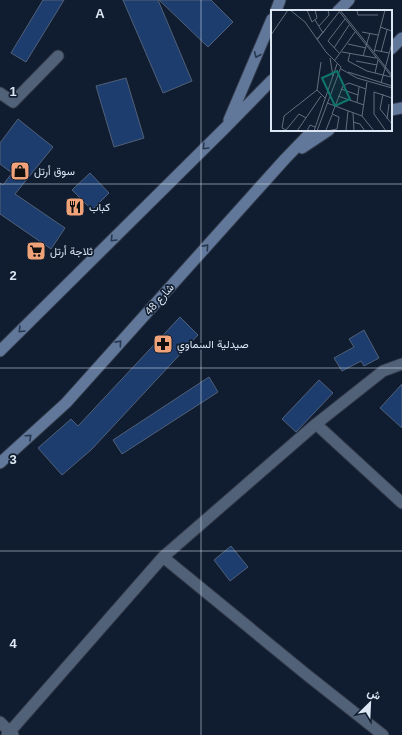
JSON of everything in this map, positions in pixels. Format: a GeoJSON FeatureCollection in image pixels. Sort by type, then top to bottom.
{"type":"FeatureCollection","features":[{"type":"Feature","properties":{"kind":"main road"},"geometry":{"type":"LineString","coordinates":[[276,10],[280,0]]}},
{"type":"Feature","properties":{"kind":"main road"},"geometry":{"type":"LineString","coordinates":[[339,10],[349,0]]}},
{"type":"Feature","properties":{"kind":"main road"},"geometry":{"type":"LineString","coordinates":[[226,127],[271,21]]}},
{"type":"Feature","properties":{"kind":"main road"},"geometry":{"type":"LineString","coordinates":[[392,48],[402,38]]}},
{"type":"Feature","properties":{"kind":"main road"},"geometry":{"type":"LineString","coordinates":[[0,351],[271,81]]}},
{"type":"Feature","properties":{"kind":"main road"},"geometry":{"type":"LineString","coordinates":[[392,110],[402,108]]}},
{"type":"Feature","properties":{"kind":"main road","name":"شارع 48"},"geometry":{"type":"LineString","coordinates":[[0,463],[66,403],[285,159],[312,131]]}},
{"type":"Feature","properties":{"kind":"main road"},"geometry":{"type":"LineString","coordinates":[[285,159],[327,131]]}},
{"type":"Feature","properties":{"kind":"street"},"geometry":{"type":"LineString","coordinates":[[0,93],[13,102],[58,56]]}},
{"type":"Feature","properties":{"kind":"street"},"geometry":{"type":"LineString","coordinates":[[0,722],[10,734],[162,557],[316,424],[382,370],[402,364]]}},
{"type":"Feature","properties":{"kind":"street"},"geometry":{"type":"LineString","coordinates":[[316,424],[402,503]]}},
{"type":"Feature","properties":{"kind":"street"},"geometry":{"type":"LineString","coordinates":[[162,557],[383,735]]}},
{"type":"Feature","properties":{"kind":"building"},"geometry":{"type":"Polygon","coordinates":[[[43,0],[64,0],[26,62],[11,53],[43,0]]]}},
{"type":"Feature","properties":{"kind":"building"},"geometry":{"type":"Polygon","coordinates":[[[123,0],[158,0],[192,81],[163,93],[123,0]]]}},
{"type":"Feature","properties":{"kind":"building"},"geometry":{"type":"Polygon","coordinates":[[[159,0],[211,0],[233,22],[208,47],[159,0]]]}},
{"type":"Feature","properties":{"kind":"building"},"geometry":{"type":"Polygon","coordinates":[[[126,78],[144,138],[114,147],[96,86],[126,78]]]}},
{"type":"Feature","properties":{"kind":"building"},"geometry":{"type":"Polygon","coordinates":[[[18,119],[53,147],[15,194],[65,228],[51,249],[0,214],[0,183],[3,185],[12,173],[0,164],[0,143],[18,119]]]}},
{"type":"Feature","properties":{"kind":"building"},"geometry":{"type":"Polygon","coordinates":[[[90,173],[109,193],[92,210],[72,190],[90,173]]]}},
{"type":"Feature","properties":{"kind":"building"},"geometry":{"type":"Polygon","coordinates":[[[180,317],[198,335],[92,449],[62,475],[38,448],[71,419],[78,426],[180,317]]]}},
{"type":"Feature","properties":{"kind":"building"},"geometry":{"type":"Polygon","coordinates":[[[364,330],[379,358],[364,366],[361,361],[342,371],[334,358],[354,347],[349,339],[364,330]]]}},
{"type":"Feature","properties":{"kind":"building"},"geometry":{"type":"Polygon","coordinates":[[[209,377],[218,392],[122,454],[113,440],[209,377]]]}},
{"type":"Feature","properties":{"kind":"building"},"geometry":{"type":"Polygon","coordinates":[[[319,380],[333,393],[296,432],[282,419],[319,380]]]}},
{"type":"Feature","properties":{"kind":"building"},"geometry":{"type":"Polygon","coordinates":[[[402,384],[402,428],[380,408],[402,384]]]}},
{"type":"Feature","properties":{"kind":"building"},"geometry":{"type":"Polygon","coordinates":[[[231,546],[248,567],[230,581],[214,560],[231,546]]]}},
{"type":"Feature","properties":{"kind":"place","name":"سوق أرتل"},"geometry":{"type":"Point","coordinates":[20,171]}},
{"type":"Feature","properties":{"kind":"place","name":"كباب"},"geometry":{"type":"Point","coordinates":[75,207]}},
{"type":"Feature","properties":{"kind":"place","name":"ثلاجة أرتل"},"geometry":{"type":"Point","coordinates":[36,251]}},
{"type":"Feature","properties":{"kind":"place","name":"صيدلية السماوي"},"geometry":{"type":"Point","coordinates":[163,344]}}]}
